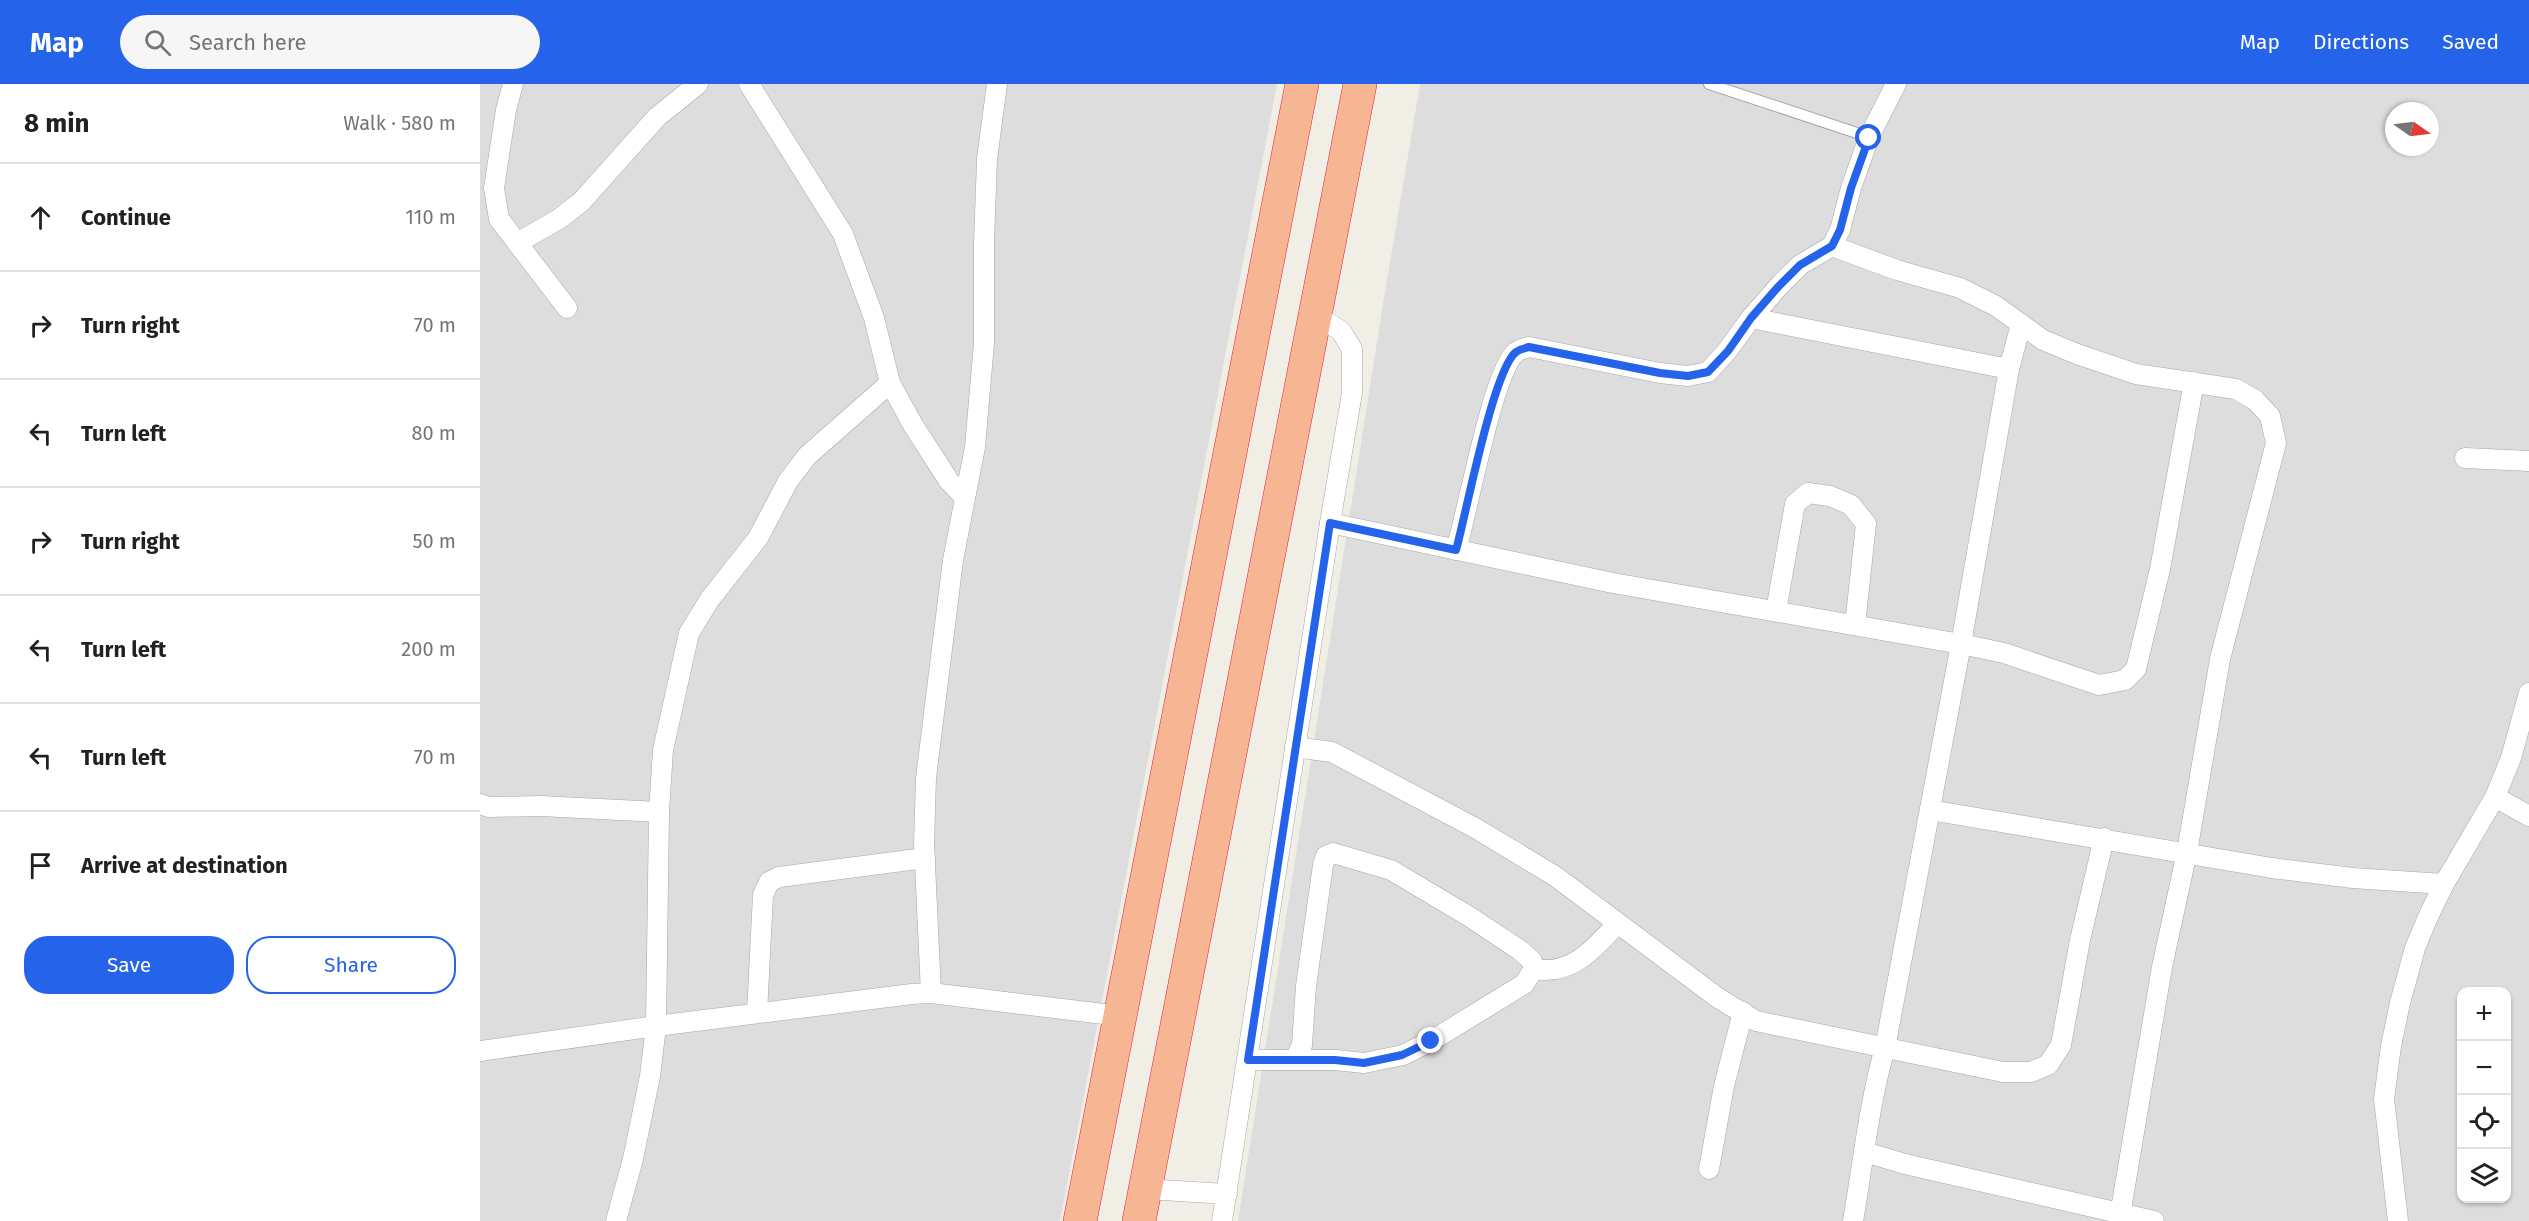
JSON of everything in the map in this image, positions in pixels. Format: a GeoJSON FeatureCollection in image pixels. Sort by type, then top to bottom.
{"type":"FeatureCollection","features":[{"type":"Feature","properties":{"kind":"highway"},"geometry":{"type":"LineString","coordinates":[[1080,1221],[1302,84]]}},
{"type":"Feature","properties":{"kind":"highway"},"geometry":{"type":"LineString","coordinates":[[1139,1221],[1360,84]]}},
{"type":"Feature","properties":{"kind":"street"},"geometry":{"type":"LineString","coordinates":[[513,84],[506,110],[494,188],[499,219],[567,308]]}},
{"type":"Feature","properties":{"kind":"street"},"geometry":{"type":"LineString","coordinates":[[518,243],[559,219],[581,202],[649,125],[698,84]]}},
{"type":"Feature","properties":{"kind":"street"},"geometry":{"type":"LineString","coordinates":[[749,84],[843,234],[874,318],[890,383],[943,472],[965,498]]}},
{"type":"Feature","properties":{"kind":"street"},"geometry":{"type":"LineString","coordinates":[[931,993],[925,858],[926,777],[953,560],[975,447],[981,385],[987,159],[997,84]]}},
{"type":"Feature","properties":{"kind":"street"},"geometry":{"type":"LineString","coordinates":[[1456,550],[1470,485],[1501,380],[1515,353],[1529,347],[1660,373],[1688,376],[1708,372],[1728,351],[1751,318],[1800,265],[1832,246],[1840,230],[1851,188],[1869,138],[1896,84]]}},
{"type":"Feature","properties":{"kind":"street"},"geometry":{"type":"LineString","coordinates":[[1832,246],[1897,270],[1960,288],[1996,306],[2043,340],[2077,354],[2136,374],[2236,389],[2255,400],[2270,416],[2276,443],[2220,659],[2187,852],[2162,967],[2119,1218]]}},
{"type":"Feature","properties":{"kind":"street"},"geometry":{"type":"LineString","coordinates":[[1222,1221],[1352,393],[1352,349],[1341,331],[1316,315]]}},
{"type":"Feature","properties":{"kind":"street"},"geometry":{"type":"LineString","coordinates":[[1751,318],[2009,369]]}},
{"type":"Feature","properties":{"kind":"street"},"geometry":{"type":"LineString","coordinates":[[1853,1221],[1874,1087],[1885,1048],[1961,644],[2009,369],[2021,324]]}},
{"type":"Feature","properties":{"kind":"street"},"geometry":{"type":"LineString","coordinates":[[1330,523],[1613,583],[1961,644],[2021,658],[2099,685],[2125,680],[2136,669],[2160,569],[2193,382]]}},
{"type":"Feature","properties":{"kind":"street"},"geometry":{"type":"LineString","coordinates":[[616,1221],[633,1159],[648,1087],[656,1026],[659,812],[663,750],[689,633],[710,599],[758,538],[788,481],[807,456],[890,383]]}},
{"type":"Feature","properties":{"kind":"street"},"geometry":{"type":"LineString","coordinates":[[2465,458],[2529,461]]}},
{"type":"Feature","properties":{"kind":"street"},"geometry":{"type":"LineString","coordinates":[[1776,611],[1795,504],[1808,493],[1830,496],[1851,505],[1866,524],[1855,625]]}},
{"type":"Feature","properties":{"kind":"street"},"geometry":{"type":"LineString","coordinates":[[2398,1221],[2384,1099],[2391,1046],[2415,948],[2444,884],[2496,797],[2511,758],[2529,696]]}},
{"type":"Feature","properties":{"kind":"street"},"geometry":{"type":"LineString","coordinates":[[1295,747],[1332,752],[1478,828],[1555,876],[1718,998],[1756,1021],[1796,1027],[1885,1048],[2002,1071],[2031,1072],[2048,1065],[2061,1045],[2080,940],[2104,838]]}},
{"type":"Feature","properties":{"kind":"street"},"geometry":{"type":"LineString","coordinates":[[2496,797],[2529,816]]}},
{"type":"Feature","properties":{"kind":"street"},"geometry":{"type":"LineString","coordinates":[[480,804],[489,807],[552,806],[659,812]]}},
{"type":"Feature","properties":{"kind":"street"},"geometry":{"type":"LineString","coordinates":[[1930,810],[2295,871],[2353,878],[2444,884]]}},
{"type":"Feature","properties":{"kind":"street"},"geometry":{"type":"LineString","coordinates":[[1248,1060],[1295,1059],[1364,1063],[1402,1055],[1431,1041],[1524,984],[1534,969],[1532,961],[1470,917],[1391,870],[1333,853],[1326,856],[1323,866],[1306,986],[1302,1045],[1295,1059]]}},
{"type":"Feature","properties":{"kind":"street"},"geometry":{"type":"LineString","coordinates":[[757,1013],[763,895],[769,882],[779,877],[925,858]]}},
{"type":"Feature","properties":{"kind":"street"},"geometry":{"type":"LineString","coordinates":[[1534,969],[1548,972],[1562,970],[1599,944],[1617,924]]}},
{"type":"Feature","properties":{"kind":"street"},"geometry":{"type":"LineString","coordinates":[[480,1051],[757,1013],[931,993],[1120,1016]]}},
{"type":"Feature","properties":{"kind":"street"},"geometry":{"type":"LineString","coordinates":[[1709,1169],[1724,1086],[1743,1012]]}},
{"type":"Feature","properties":{"kind":"street"},"geometry":{"type":"LineString","coordinates":[[1865,1152],[2119,1218],[2154,1221]]}},
{"type":"Feature","properties":{"kind":"street"},"geometry":{"type":"LineString","coordinates":[[1145,1189],[1227,1194]]}},
{"type":"Feature","properties":{"kind":"lane"},"geometry":{"type":"LineString","coordinates":[[1709,84],[1869,138]]}},
{"type":"Feature","properties":{"kind":"shaded area"},"geometry":{"type":"Polygon","coordinates":[[[480,84],[1277,84],[1060,1221],[480,1221],[480,84]]]}},
{"type":"Feature","properties":{"kind":"shaded area"},"geometry":{"type":"Polygon","coordinates":[[[1420,84],[2529,84],[2529,1221],[1238,1221],[1420,84]]]}},
{"type":"Feature","properties":{"kind":"route"},"geometry":{"type":"LineString","coordinates":[[1431,1041],[1402,1055],[1364,1063],[1335,1060],[1248,1060],[1330,523],[1456,550],[1470,485],[1501,380],[1515,353],[1529,347],[1660,373],[1688,376],[1708,372],[1728,351],[1751,318],[1778,287],[1800,265],[1832,246],[1840,230],[1851,188],[1869,138]]}}]}
